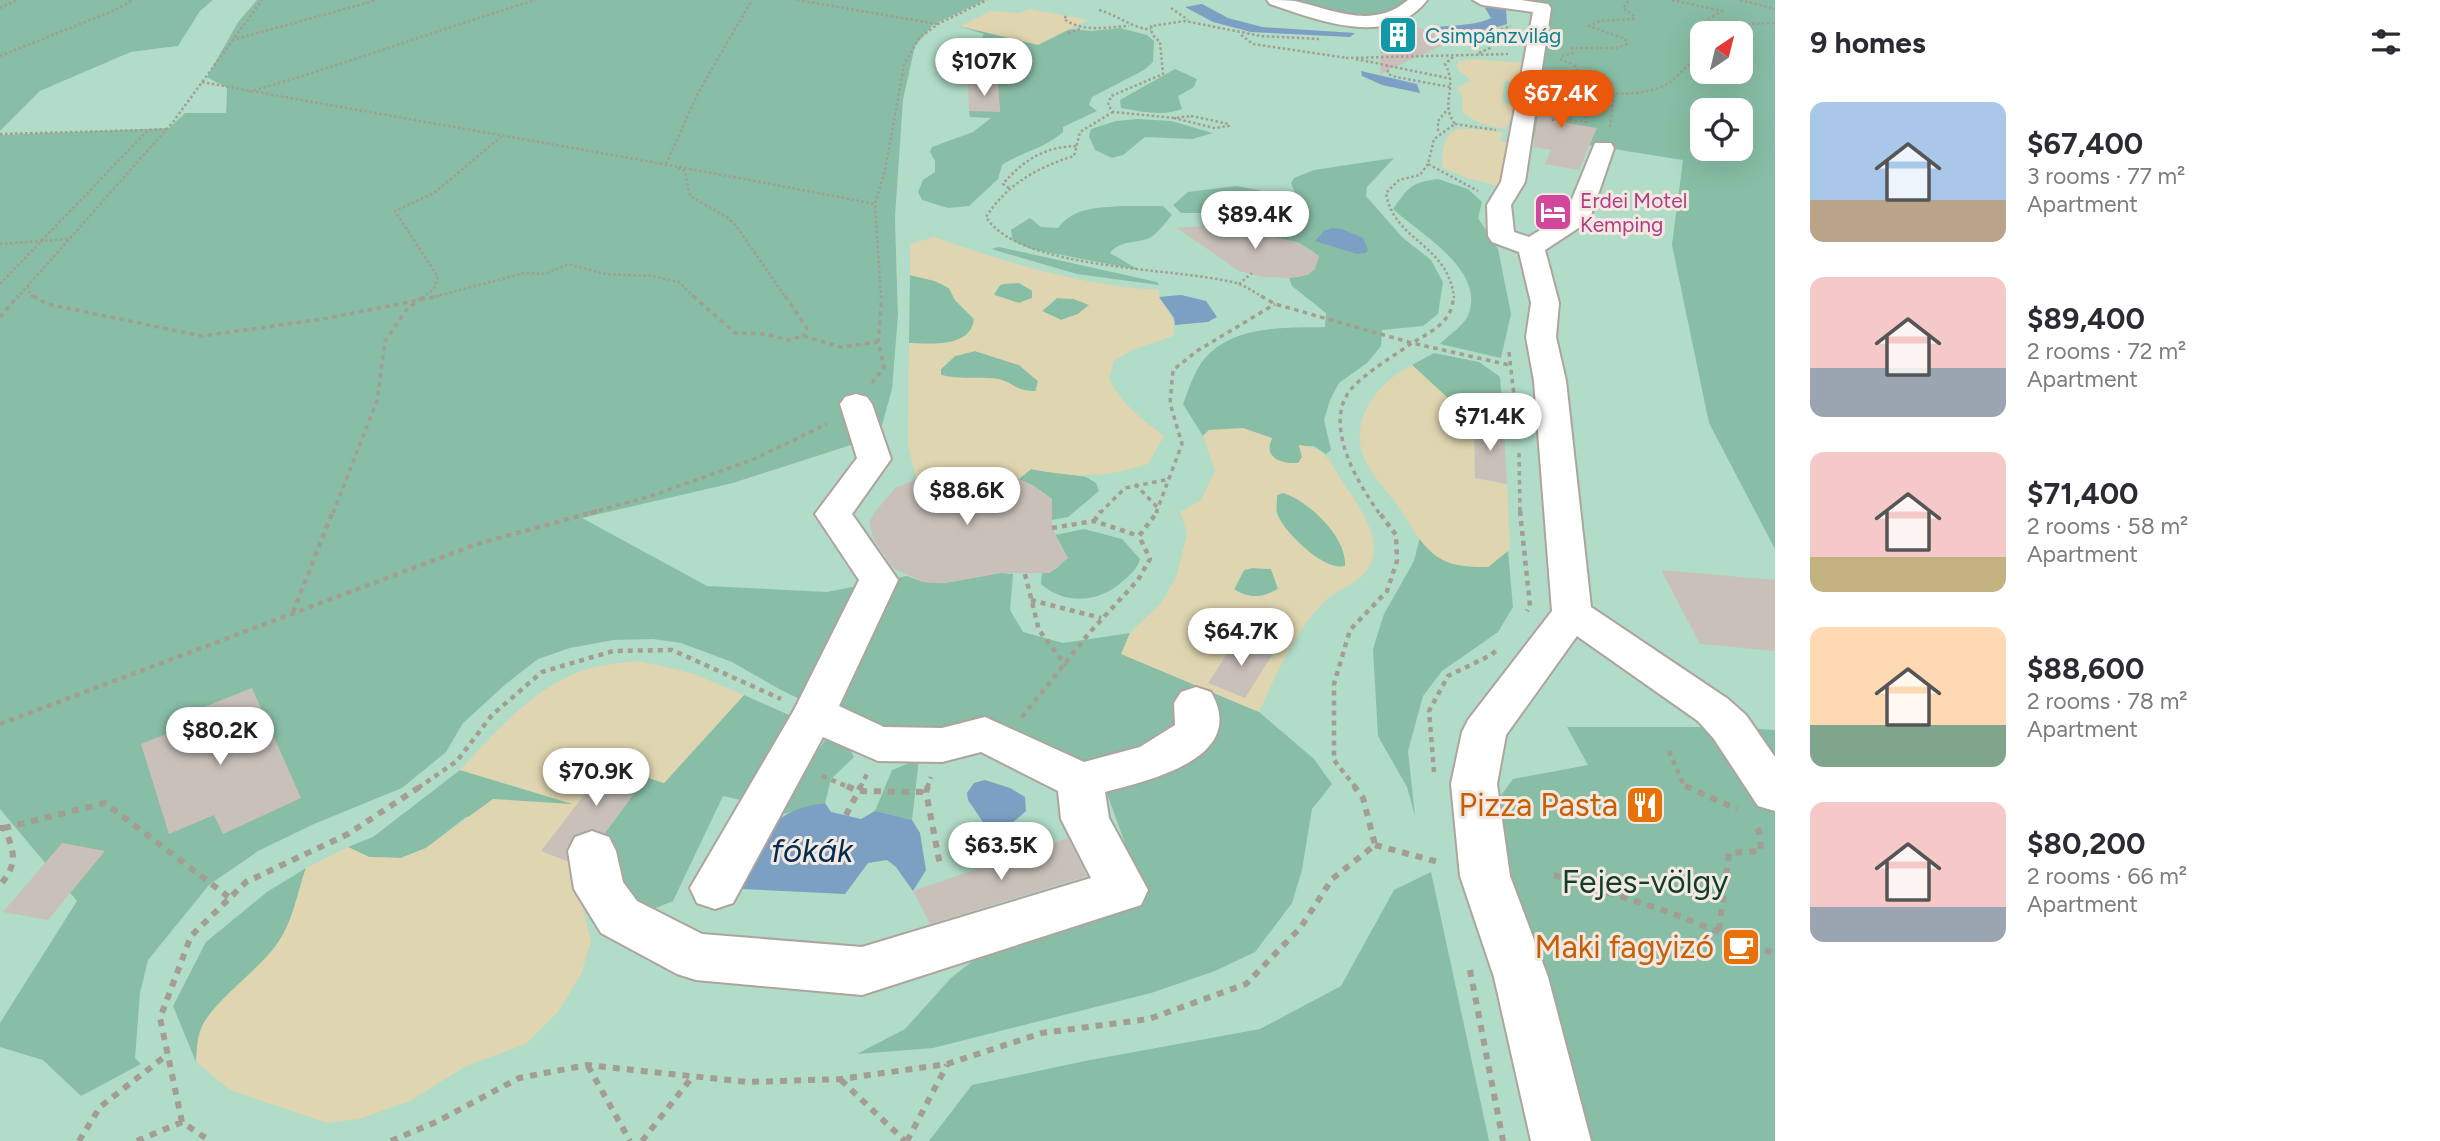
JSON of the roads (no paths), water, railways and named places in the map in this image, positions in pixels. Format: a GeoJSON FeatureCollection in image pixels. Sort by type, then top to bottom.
{"type":"FeatureCollection","features":[{"type":"Feature","properties":{"kind":"street"},"geometry":{"type":"LineString","coordinates":[[1276,0],[1318,14],[1373,21],[1395,19],[1406,13],[1418,0]]}},
{"type":"Feature","properties":{"kind":"street"},"geometry":{"type":"LineString","coordinates":[[1482,0],[1497,4],[1537,6],[1542,10],[1513,182],[1499,205],[1501,236],[1531,247]]}},
{"type":"Feature","properties":{"kind":"street"},"geometry":{"type":"LineString","coordinates":[[1531,247],[1577,218],[1603,148]]}},
{"type":"Feature","properties":{"kind":"street"},"geometry":{"type":"LineString","coordinates":[[1531,247],[1545,303],[1541,337],[1550,381],[1572,612],[1484,733],[1474,784],[1485,876],[1521,977],[1561,1141]]}},
{"type":"Feature","properties":{"kind":"street"},"geometry":{"type":"LineString","coordinates":[[715,888],[814,713],[879,580],[833,514],[874,459],[856,404]]}},
{"type":"Feature","properties":{"kind":"street"},"geometry":{"type":"LineString","coordinates":[[1572,612],[1713,710],[1730,727],[1756,808]]}},
{"type":"Feature","properties":{"kind":"street"},"geometry":{"type":"LineString","coordinates":[[814,713],[878,744],[963,740],[1080,781],[1154,761],[1197,733],[1196,704]]}},
{"type":"Feature","properties":{"kind":"street"},"geometry":{"type":"LineString","coordinates":[[592,851],[599,890],[619,917],[696,957],[862,971],[1123,890],[1085,819],[1080,781]]}},
{"type":"Feature","properties":{"kind":"water"},"geometry":{"type":"Polygon","coordinates":[[[1202,4],[1228,18],[1262,27],[1355,33],[1350,37],[1251,32],[1213,22],[1185,7],[1202,4]]]}},
{"type":"Feature","properties":{"kind":"water"},"geometry":{"type":"Polygon","coordinates":[[[1489,5],[1506,10],[1507,24],[1467,32],[1426,30],[1491,18],[1485,8],[1489,5]]]}},
{"type":"Feature","properties":{"kind":"water"},"geometry":{"type":"Polygon","coordinates":[[[1361,71],[1417,84],[1420,93],[1382,85],[1362,76],[1361,71]]]}},
{"type":"Feature","properties":{"kind":"water"},"geometry":{"type":"Polygon","coordinates":[[[1342,229],[1363,238],[1368,250],[1366,253],[1357,254],[1315,241],[1324,231],[1342,229]]]}},
{"type":"Feature","properties":{"kind":"water"},"geometry":{"type":"Polygon","coordinates":[[[1181,295],[1206,301],[1217,317],[1208,322],[1175,325],[1174,318],[1159,297],[1181,295]]]}},
{"type":"Feature","properties":{"kind":"water"},"geometry":{"type":"Polygon","coordinates":[[[985,780],[1010,788],[1025,797],[1026,811],[1011,824],[1019,838],[997,853],[975,838],[985,825],[968,800],[967,793],[974,783],[985,780]]]}},
{"type":"Feature","properties":{"kind":"water","name":"fókák"},"geometry":{"type":"Polygon","coordinates":[[[825,803],[831,812],[861,819],[875,811],[912,820],[920,833],[926,870],[913,891],[896,867],[887,860],[868,863],[845,894],[741,889],[760,842],[768,830],[790,813],[825,803]]]}},
{"type":"Feature","properties":{"kind":"place","name":"Csimpánzvilág"},"geometry":{"type":"Point","coordinates":[1398,35]}},
{"type":"Feature","properties":{"kind":"place","name":"Erdei Motel Kemping"},"geometry":{"type":"Point","coordinates":[1553,212]}},
{"type":"Feature","properties":{"kind":"place","name":"Pizza Pasta"},"geometry":{"type":"Point","coordinates":[1645,805]}},
{"type":"Feature","properties":{"kind":"place","name":"Maki fagyizó"},"geometry":{"type":"Point","coordinates":[1741,947]}},
{"type":"Feature","properties":{"kind":"park label","name":"Fejes-völgy"},"geometry":{"type":"Point","coordinates":[1645,882]}}]}
